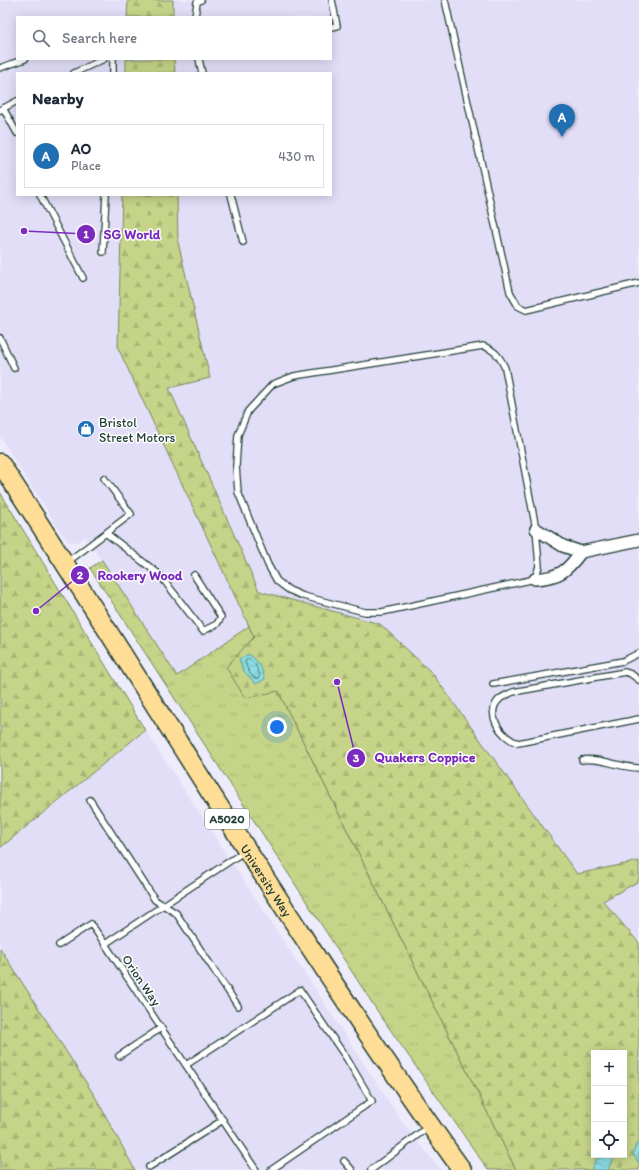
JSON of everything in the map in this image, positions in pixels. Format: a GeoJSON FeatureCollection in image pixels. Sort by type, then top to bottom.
{"type":"FeatureCollection","features":[{"type":"Feature","properties":{"kind":"highway","name":"University Way"},"geometry":{"type":"LineString","coordinates":[[0,463],[247,850],[430,1126],[462,1170]]}},
{"type":"Feature","properties":{"kind":"street"},"geometry":{"type":"LineString","coordinates":[[536,529],[563,546],[581,552],[639,540]]}},
{"type":"Feature","properties":{"kind":"street"},"geometry":{"type":"LineString","coordinates":[[535,579],[553,577],[564,572],[581,552]]}},
{"type":"Feature","properties":{"kind":"lane"},"geometry":{"type":"LineString","coordinates":[[195,16],[197,2],[201,0]]}},
{"type":"Feature","properties":{"kind":"lane"},"geometry":{"type":"LineString","coordinates":[[332,0],[336,26],[332,27]]}},
{"type":"Feature","properties":{"kind":"lane"},"geometry":{"type":"LineString","coordinates":[[445,0],[510,292],[518,306],[526,310],[639,283]]}},
{"type":"Feature","properties":{"kind":"lane"},"geometry":{"type":"LineString","coordinates":[[0,68],[22,60]]}},
{"type":"Feature","properties":{"kind":"lane"},"geometry":{"type":"LineString","coordinates":[[76,72],[102,60]]}},
{"type":"Feature","properties":{"kind":"lane"},"geometry":{"type":"LineString","coordinates":[[113,72],[114,60]]}},
{"type":"Feature","properties":{"kind":"lane"},"geometry":{"type":"LineString","coordinates":[[199,60],[202,72]]}},
{"type":"Feature","properties":{"kind":"lane"},"geometry":{"type":"LineString","coordinates":[[16,102],[1,109],[16,132]]}},
{"type":"Feature","properties":{"kind":"lane"},"geometry":{"type":"LineString","coordinates":[[41,196],[83,278]]}},
{"type":"Feature","properties":{"kind":"lane"},"geometry":{"type":"LineString","coordinates":[[103,252],[106,196]]}},
{"type":"Feature","properties":{"kind":"lane"},"geometry":{"type":"LineString","coordinates":[[231,196],[242,242]]}},
{"type":"Feature","properties":{"kind":"lane"},"geometry":{"type":"LineString","coordinates":[[0,338],[14,368]]}},
{"type":"Feature","properties":{"kind":"lane"},"geometry":{"type":"LineString","coordinates":[[483,346],[491,349],[500,356],[506,368],[536,529],[539,566],[535,579],[382,612],[365,612],[303,596],[289,590],[277,580],[268,565],[238,492],[236,466],[238,435],[248,411],[273,384],[294,376],[483,346]]}},
{"type":"Feature","properties":{"kind":"lane"},"geometry":{"type":"LineString","coordinates":[[64,564],[107,534],[131,514],[104,478]]}},
{"type":"Feature","properties":{"kind":"lane"},"geometry":{"type":"LineString","coordinates":[[107,534],[160,575],[203,631],[216,624],[221,617],[194,575]]}},
{"type":"Feature","properties":{"kind":"lane"},"geometry":{"type":"LineString","coordinates":[[493,684],[623,660],[639,653]]}},
{"type":"Feature","properties":{"kind":"lane"},"geometry":{"type":"LineString","coordinates":[[639,680],[631,674],[625,672],[512,692],[500,699],[495,708],[494,718],[503,735],[511,741],[518,743],[639,719]]}},
{"type":"Feature","properties":{"kind":"lane"},"geometry":{"type":"LineString","coordinates":[[582,760],[594,758],[625,767],[639,768]]}},
{"type":"Feature","properties":{"kind":"lane"},"geometry":{"type":"LineString","coordinates":[[90,800],[155,900],[176,913],[238,1006]]}},
{"type":"Feature","properties":{"kind":"lane"},"geometry":{"type":"LineString","coordinates":[[105,944],[247,850]]}},
{"type":"Feature","properties":{"kind":"lane","name":"Orion Way"},"geometry":{"type":"LineString","coordinates":[[59,945],[91,924],[256,1170]]}},
{"type":"Feature","properties":{"kind":"lane"},"geometry":{"type":"LineString","coordinates":[[186,1065],[300,990],[347,1059],[372,1101],[271,1170]]}},
{"type":"Feature","properties":{"kind":"lane"},"geometry":{"type":"LineString","coordinates":[[119,1056],[161,1028]]}},
{"type":"Feature","properties":{"kind":"lane"},"geometry":{"type":"LineString","coordinates":[[149,1167],[223,1120]]}},
{"type":"Feature","properties":{"kind":"lane"},"geometry":{"type":"LineString","coordinates":[[371,1170],[430,1126]]}},
{"type":"Feature","properties":{"kind":"lane"},"geometry":{"type":"LineString","coordinates":[[344,1161],[352,1170]]}},
{"type":"Feature","properties":{"kind":"shaded area"},"geometry":{"type":"Polygon","coordinates":[[[0,0],[128,0],[127,16],[16,16],[16,60],[126,60],[126,72],[16,72],[16,196],[122,196],[118,348],[249,626],[178,677],[85,536],[78,542],[69,542],[64,537],[0,437],[0,0]]]}},
{"type":"Feature","properties":{"kind":"shaded area"},"geometry":{"type":"Polygon","coordinates":[[[173,0],[639,0],[639,861],[577,875],[432,673],[380,625],[259,591],[169,388],[210,378],[178,242],[177,196],[332,196],[332,72],[175,72],[174,60],[332,60],[332,16],[173,16],[173,0]]]}},
{"type":"Feature","properties":{"kind":"shaded area"},"geometry":{"type":"Polygon","coordinates":[[[145,730],[403,1123],[441,1170],[135,1170],[96,1098],[0,948],[0,848],[145,730]]]}},
{"type":"Feature","properties":{"kind":"shaded area"},"geometry":{"type":"Polygon","coordinates":[[[639,881],[639,943],[603,901],[639,881]]]}},
{"type":"Feature","properties":{"kind":"green space"},"geometry":{"type":"Polygon","coordinates":[[[128,0],[173,0],[173,16],[127,16],[128,0]]]}},
{"type":"Feature","properties":{"kind":"green space"},"geometry":{"type":"Polygon","coordinates":[[[126,60],[174,60],[175,72],[126,72],[126,60]]]}},
{"type":"Feature","properties":{"kind":"green space"},"geometry":{"type":"Polygon","coordinates":[[[122,196],[177,196],[178,242],[210,378],[169,388],[259,591],[380,624],[432,673],[577,874],[639,861],[639,881],[603,901],[639,943],[639,1170],[516,1170],[278,691],[245,698],[226,667],[254,637],[118,348],[122,196]]]}},
{"type":"Feature","properties":{"kind":"green space"},"geometry":{"type":"Polygon","coordinates":[[[0,492],[145,730],[0,848],[0,492]]]}},
{"type":"Feature","properties":{"kind":"green space"},"geometry":{"type":"Polygon","coordinates":[[[102,560],[177,676],[249,626],[278,691],[516,1170],[488,1170],[378,1012],[90,568],[102,560]]]}},
{"type":"Feature","properties":{"kind":"green space"},"geometry":{"type":"Polygon","coordinates":[[[0,948],[96,1098],[135,1170],[0,1170],[0,948]]]}},
{"type":"Feature","properties":{"kind":"water"},"geometry":{"type":"Polygon","coordinates":[[[249,654],[259,665],[265,679],[256,684],[243,670],[239,659],[249,654]]]}},
{"type":"Feature","properties":{"kind":"water"},"geometry":{"type":"Polygon","coordinates":[[[639,1143],[639,1163],[633,1154],[636,1144],[639,1143]]]}},
{"type":"Feature","properties":{"kind":"water"},"geometry":{"type":"Polygon","coordinates":[[[611,1158],[612,1160],[608,1170],[592,1170],[596,1159],[611,1158]]]}},
{"type":"Feature","properties":{"kind":"place","name":"AO"},"geometry":{"type":"Point","coordinates":[562,137]}},
{"type":"Feature","properties":{"kind":"place","name":"SG World"},"geometry":{"type":"Point","coordinates":[24,231]}},
{"type":"Feature","properties":{"kind":"place","name":"Bristol Street Motors"},"geometry":{"type":"Point","coordinates":[86,429]}},
{"type":"Feature","properties":{"kind":"place","name":"Rookery Wood"},"geometry":{"type":"Point","coordinates":[36,611]}},
{"type":"Feature","properties":{"kind":"place","name":"Quakers Coppice"},"geometry":{"type":"Point","coordinates":[337,682]}}]}
